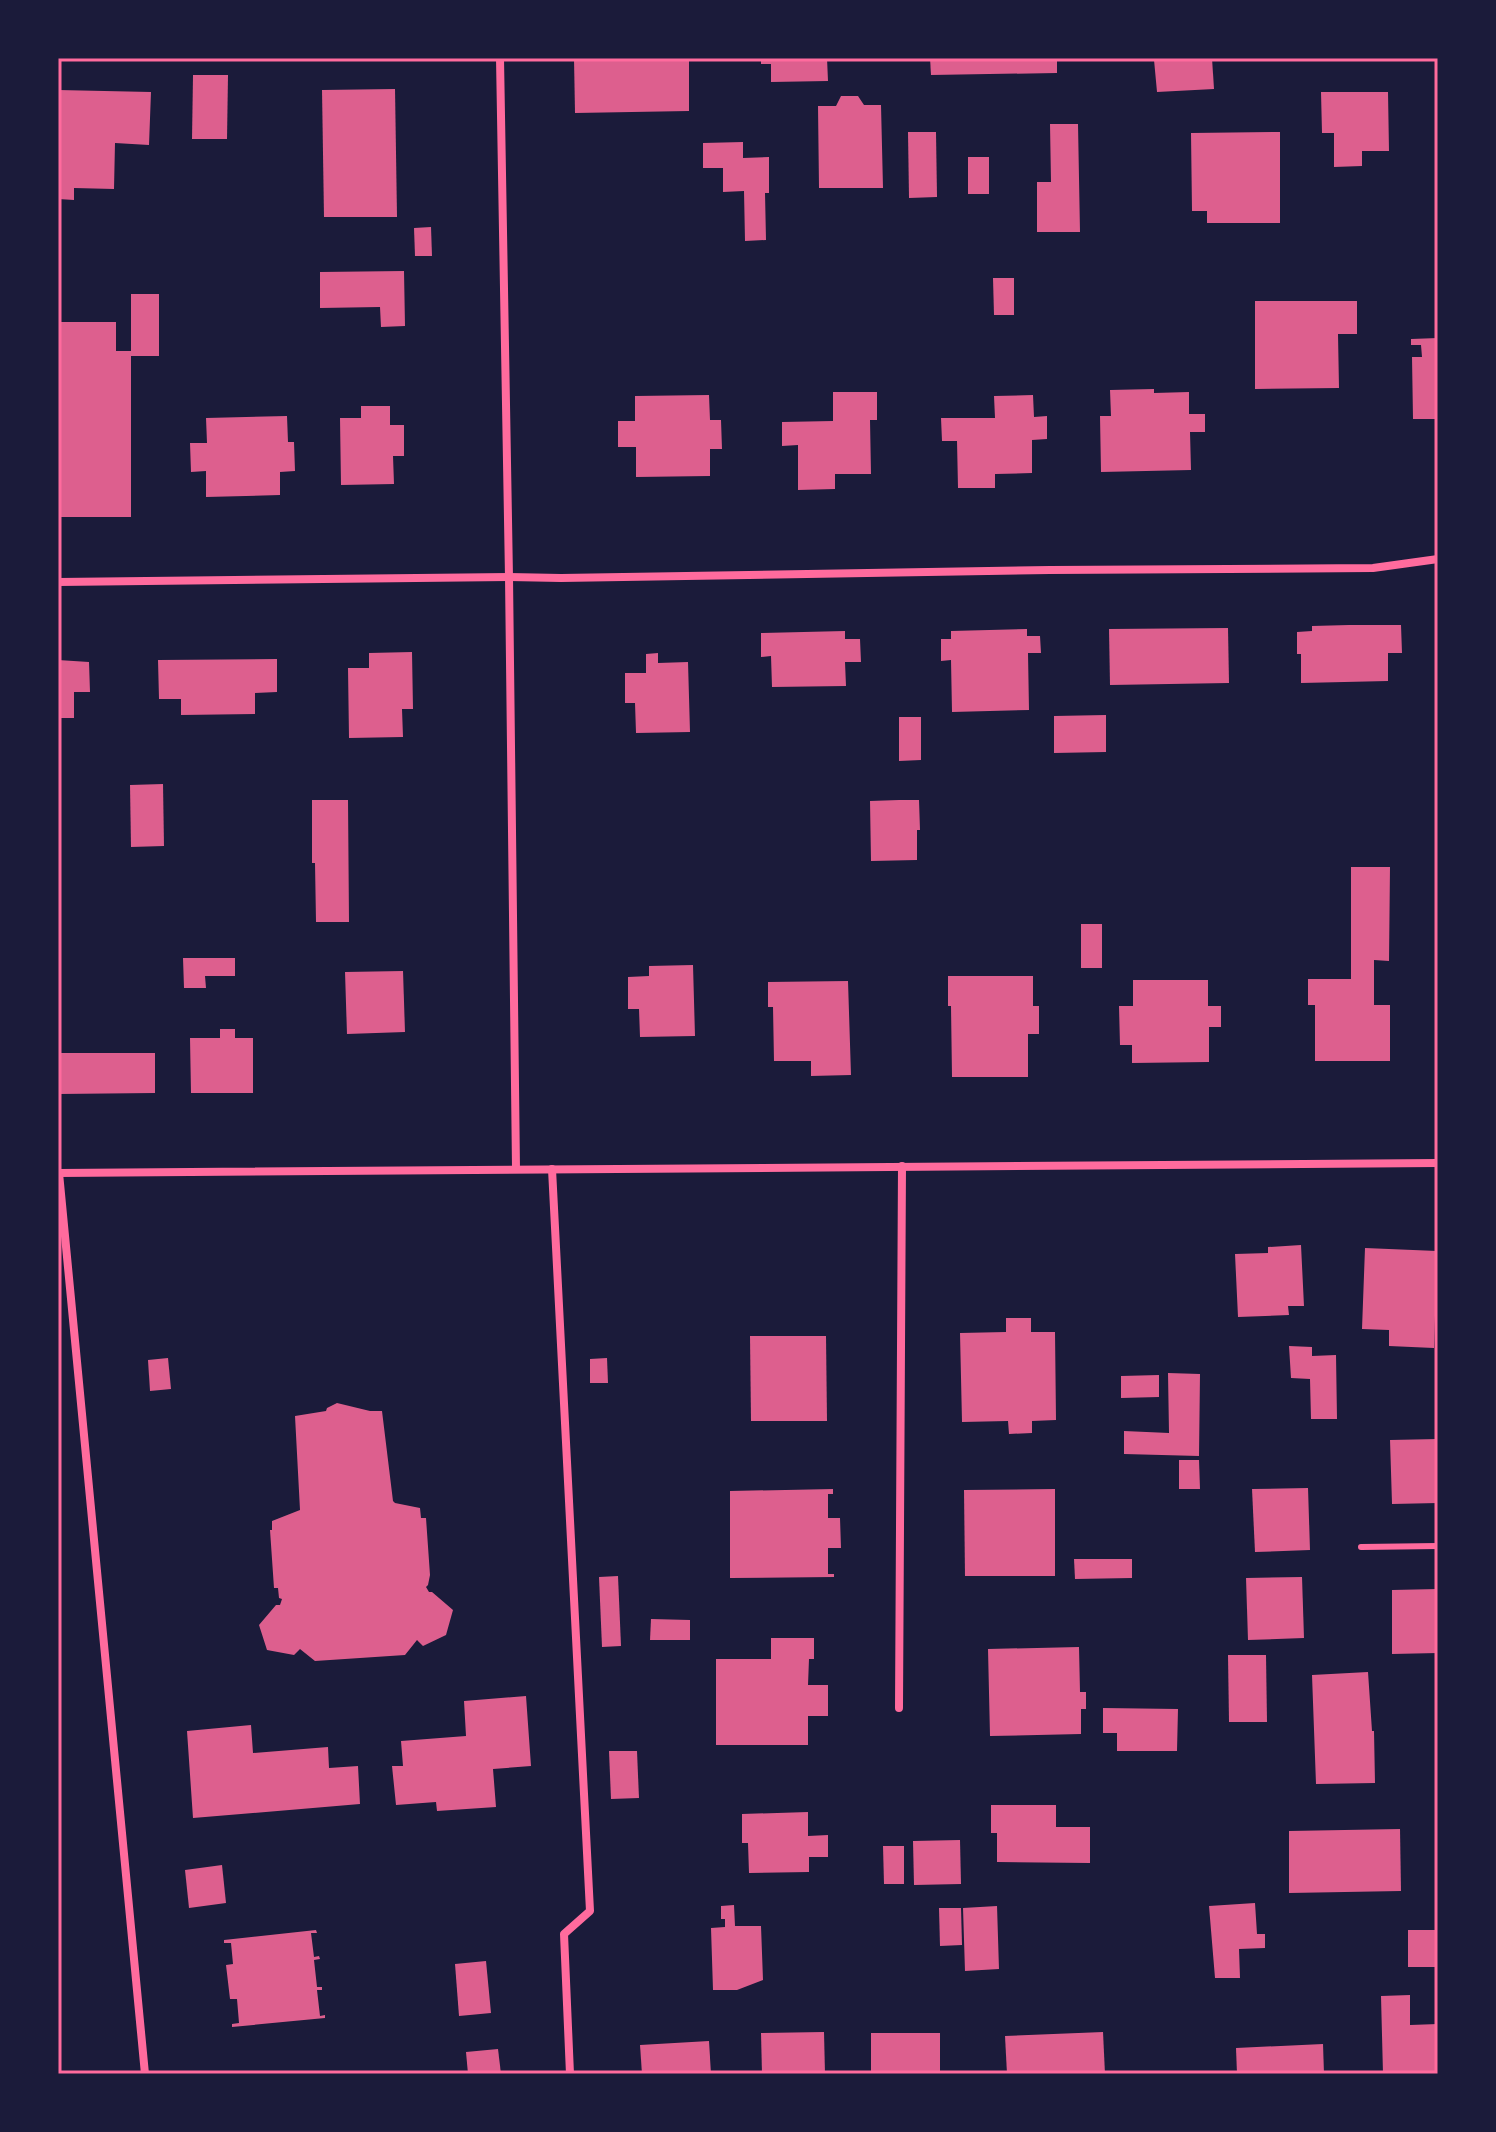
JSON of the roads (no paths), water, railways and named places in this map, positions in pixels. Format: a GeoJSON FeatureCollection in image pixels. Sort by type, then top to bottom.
{"type":"FeatureCollection","features":[{"type":"Feature","properties":{"kind":"street"},"geometry":{"type":"LineString","coordinates":[[500,58],[516,1169]]}},
{"type":"Feature","properties":{"kind":"street"},"geometry":{"type":"LineString","coordinates":[[58,582],[1373,568],[1438,559]]}},
{"type":"Feature","properties":{"kind":"street"},"geometry":{"type":"LineString","coordinates":[[145,2074],[59,1173],[1438,1163]]}},
{"type":"Feature","properties":{"kind":"street"},"geometry":{"type":"LineString","coordinates":[[899,1708],[902,1166]]}},
{"type":"Feature","properties":{"kind":"street"},"geometry":{"type":"LineString","coordinates":[[552,1169],[590,1911],[564,1934],[570,2074]]}},
{"type":"Feature","properties":{"kind":"lane"},"geometry":{"type":"LineString","coordinates":[[1361,1547],[1438,1546]]}}]}
